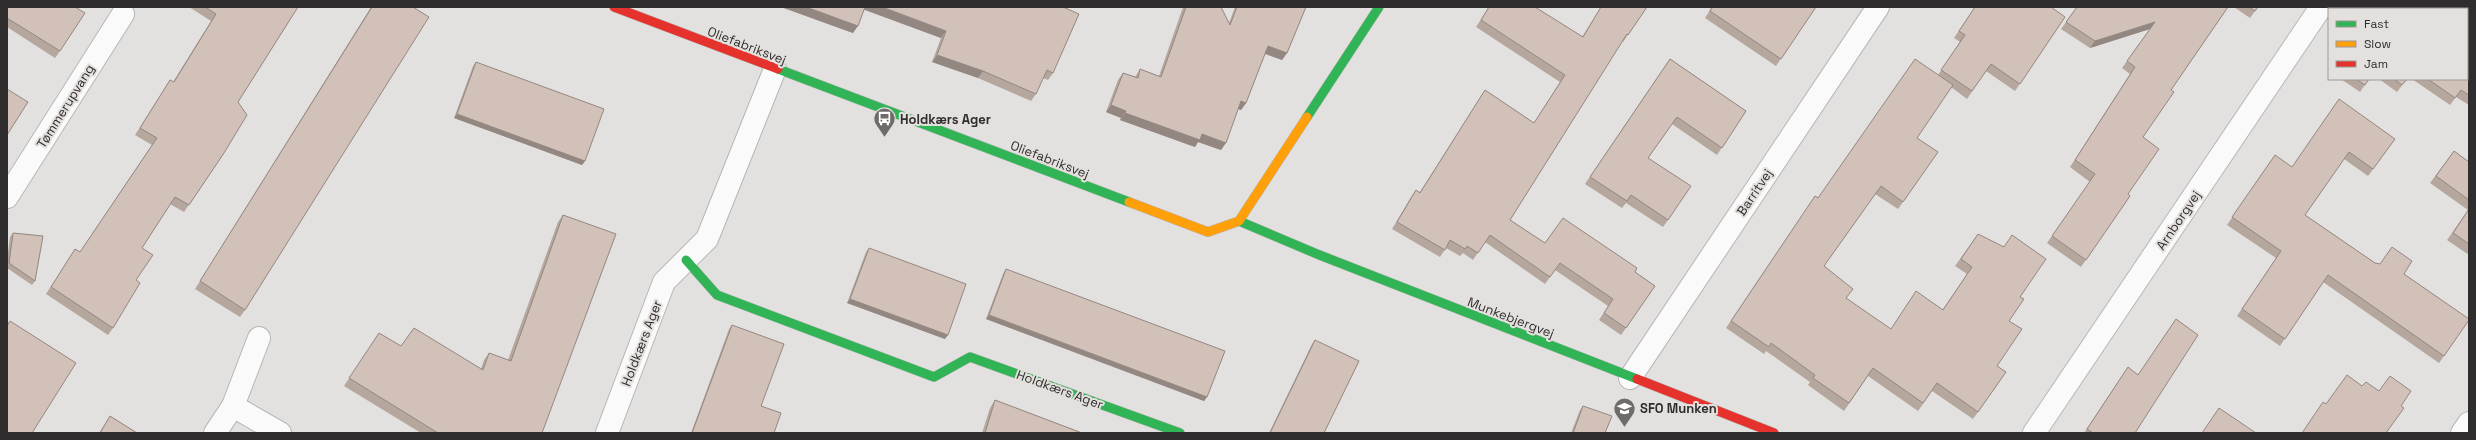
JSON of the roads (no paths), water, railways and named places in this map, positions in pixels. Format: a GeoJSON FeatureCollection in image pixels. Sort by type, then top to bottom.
{"type":"FeatureCollection","features":[{"type":"Feature","properties":{"kind":"street","name":"Oliefabriksvej"},"geometry":{"type":"LineString","coordinates":[[614,7],[1208,232],[1239,221]]}},
{"type":"Feature","properties":{"kind":"street"},"geometry":{"type":"LineString","coordinates":[[1239,221],[1379,7]]}},
{"type":"Feature","properties":{"kind":"street","name":"Barritvej"},"geometry":{"type":"LineString","coordinates":[[1630,378],[1878,7]]}},
{"type":"Feature","properties":{"kind":"street","name":"Arnborgvej"},"geometry":{"type":"LineString","coordinates":[[2034,433],[2321,7]]}},
{"type":"Feature","properties":{"kind":"street","name":"Tømmerupvang"},"geometry":{"type":"LineString","coordinates":[[7,197],[124,14]]}},
{"type":"Feature","properties":{"kind":"street","name":"Holdkærs Ager"},"geometry":{"type":"LineString","coordinates":[[607,433],[664,282],[707,239],[775,69]]}},
{"type":"Feature","properties":{"kind":"street","name":"Munkebjergvej"},"geometry":{"type":"LineString","coordinates":[[1239,221],[1317,254],[1630,378],[1774,433]]}},
{"type":"Feature","properties":{"kind":"street","name":"Holdkærs Ager"},"geometry":{"type":"LineString","coordinates":[[686,260],[717,295],[934,377],[970,357],[1180,433]]}},
{"type":"Feature","properties":{"kind":"street"},"geometry":{"type":"LineString","coordinates":[[215,433],[233,406],[259,338]]}},
{"type":"Feature","properties":{"kind":"street"},"geometry":{"type":"LineString","coordinates":[[233,406],[280,433]]}},
{"type":"Feature","properties":{"kind":"street"},"geometry":{"type":"LineString","coordinates":[[2462,433],[2469,423]]}},
{"type":"Feature","properties":{"kind":"place","name":"Holdkærs Ager"},"geometry":{"type":"Point","coordinates":[884,138]}},
{"type":"Feature","properties":{"kind":"place","name":"SFO Munken"},"geometry":{"type":"Point","coordinates":[1624,428]}}]}
